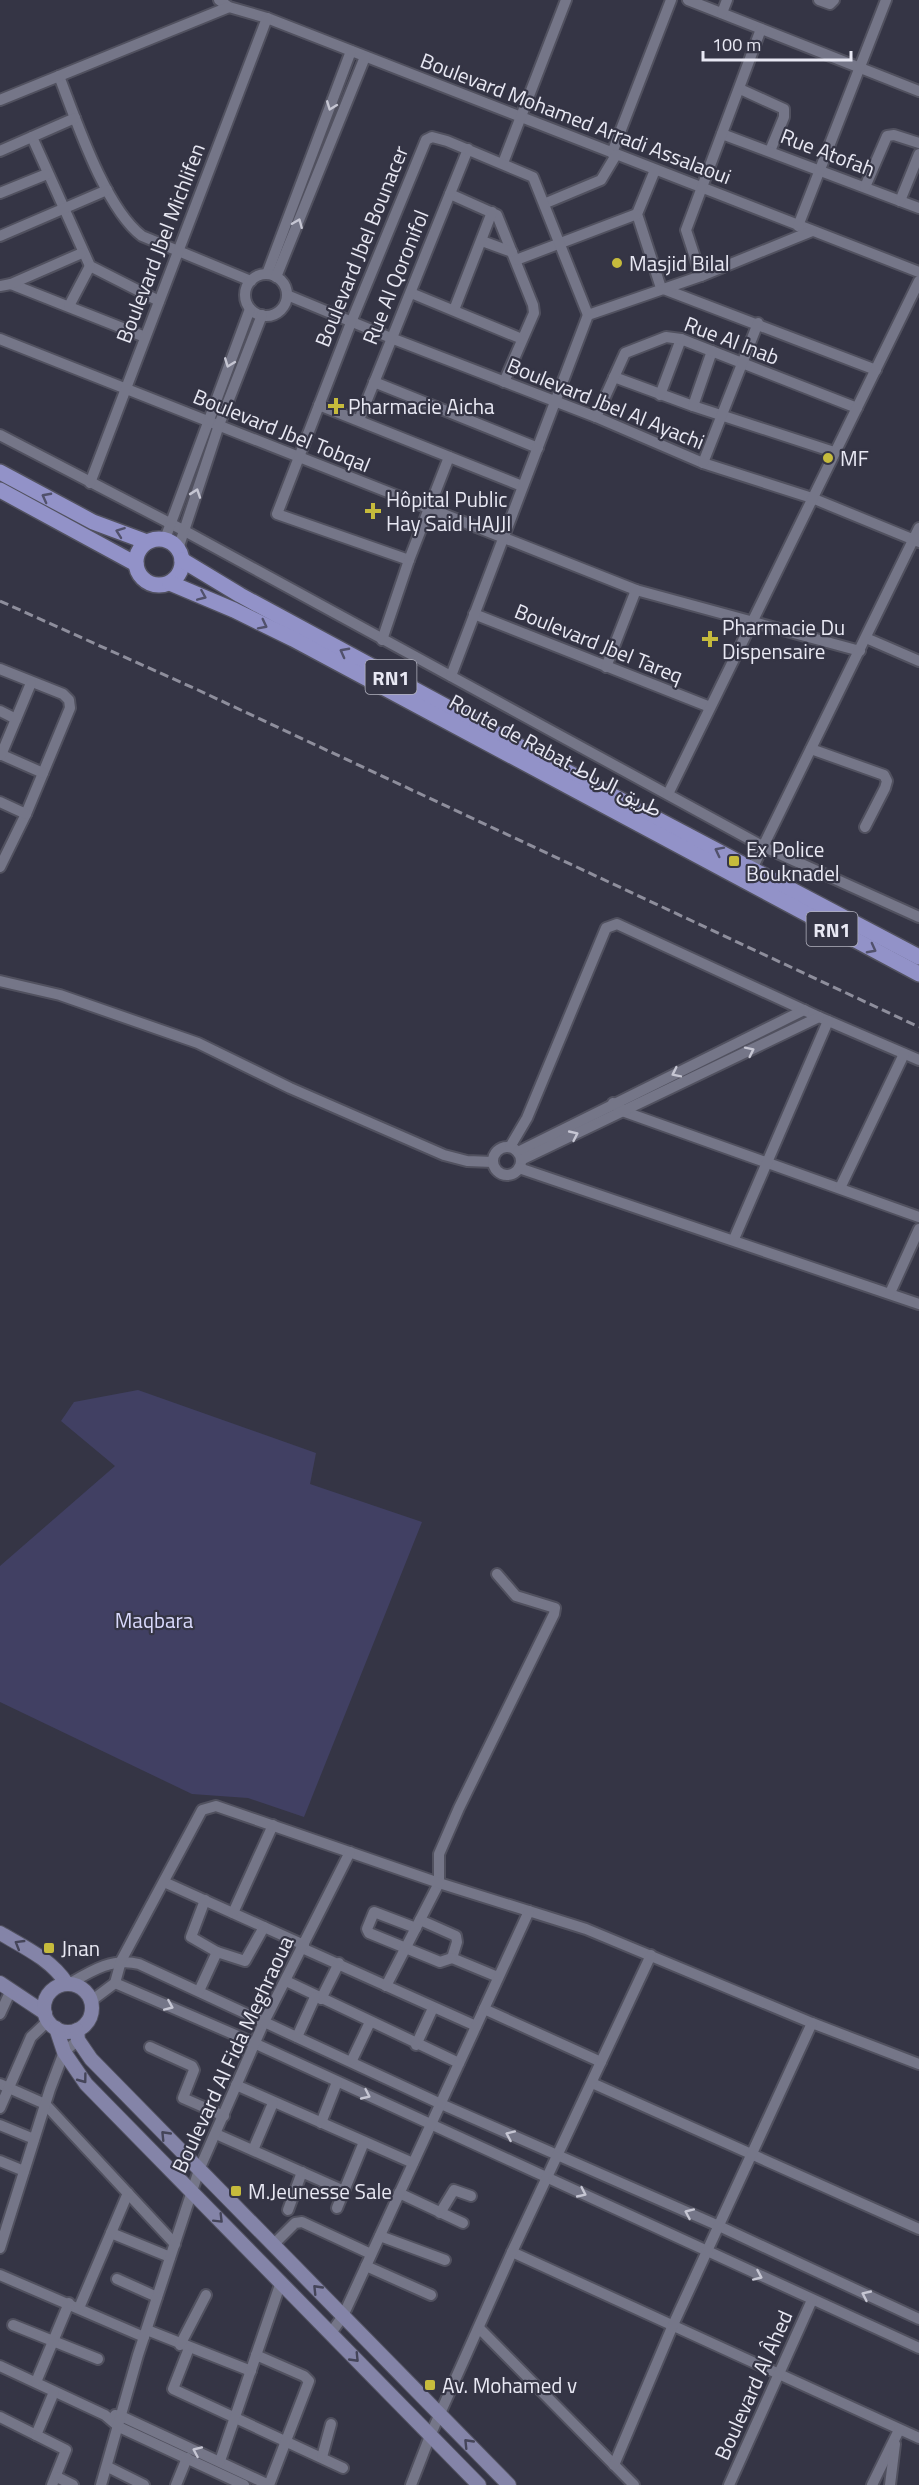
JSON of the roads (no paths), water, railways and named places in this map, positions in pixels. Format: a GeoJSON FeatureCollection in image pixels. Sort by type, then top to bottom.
{"type":"FeatureCollection","features":[{"type":"Feature","properties":{"kind":"main road"},"geometry":{"type":"LineString","coordinates":[[0,472],[93,522],[147,542]]}},
{"type":"Feature","properties":{"kind":"main road","name":"RN1"},"geometry":{"type":"LineString","coordinates":[[0,490],[136,564],[139,574],[148,583],[159,585],[170,583]]}},
{"type":"Feature","properties":{"kind":"main road"},"geometry":{"type":"LineString","coordinates":[[136,564],[140,549],[147,542],[168,532]]}},
{"type":"Feature","properties":{"kind":"main road","name":"RN1"},"geometry":{"type":"LineString","coordinates":[[168,532],[180,554]]}},
{"type":"Feature","properties":{"kind":"main road"},"geometry":{"type":"LineString","coordinates":[[170,583],[180,572],[180,554]]}},
{"type":"Feature","properties":{"kind":"main road","name":"Route de Rabat طريق الرباط"},"geometry":{"type":"LineString","coordinates":[[180,554],[240,595],[919,957]]}},
{"type":"Feature","properties":{"kind":"main road","name":"Route de Rabat طريق الرباط"},"geometry":{"type":"LineString","coordinates":[[170,583],[234,610],[293,639],[919,974]]}},
{"type":"Feature","properties":{"kind":"street","name":"Boulevard Mohamed Arradi Assalaoui"},"geometry":{"type":"LineString","coordinates":[[219,0],[229,6],[267,18],[919,272]]}},
{"type":"Feature","properties":{"kind":"street"},"geometry":{"type":"LineString","coordinates":[[503,163],[566,0]]}},
{"type":"Feature","properties":{"kind":"street"},"geometry":{"type":"LineString","coordinates":[[546,203],[601,180],[614,154],[671,0]]}},
{"type":"Feature","properties":{"kind":"street"},"geometry":{"type":"LineString","coordinates":[[688,0],[919,91]]}},
{"type":"Feature","properties":{"kind":"street"},"geometry":{"type":"LineString","coordinates":[[722,13],[727,0]]}},
{"type":"Feature","properties":{"kind":"street"},"geometry":{"type":"LineString","coordinates":[[819,0],[830,4],[834,0]]}},
{"type":"Feature","properties":{"kind":"street"},"geometry":{"type":"LineString","coordinates":[[798,226],[886,0]]}},
{"type":"Feature","properties":{"kind":"street"},"geometry":{"type":"LineString","coordinates":[[0,100],[229,6]]}},
{"type":"Feature","properties":{"kind":"street","name":"Boulevard Jbel Michlifen"},"geometry":{"type":"LineString","coordinates":[[90,483],[267,18]]}},
{"type":"Feature","properties":{"kind":"street"},"geometry":{"type":"LineString","coordinates":[[701,276],[686,230],[761,28]]}},
{"type":"Feature","properties":{"kind":"street"},"geometry":{"type":"LineString","coordinates":[[272,276],[351,51]]}},
{"type":"Feature","properties":{"kind":"street"},"geometry":{"type":"LineString","coordinates":[[272,276],[364,57]]}},
{"type":"Feature","properties":{"kind":"street"},"geometry":{"type":"LineString","coordinates":[[59,76],[107,190],[131,228],[142,237],[251,281],[272,276]]}},
{"type":"Feature","properties":{"kind":"street"},"geometry":{"type":"LineString","coordinates":[[740,89],[784,109],[784,117],[770,151]]}},
{"type":"Feature","properties":{"kind":"street"},"geometry":{"type":"LineString","coordinates":[[0,151],[75,118]]}},
{"type":"Feature","properties":{"kind":"street","name":"Rue Atofah"},"geometry":{"type":"LineString","coordinates":[[722,134],[919,208]]}},
{"type":"Feature","properties":{"kind":"street"},"geometry":{"type":"LineString","coordinates":[[865,187],[887,136],[894,135],[919,143]]}},
{"type":"Feature","properties":{"kind":"street"},"geometry":{"type":"LineString","coordinates":[[32,137],[82,253],[90,266],[159,301]]}},
{"type":"Feature","properties":{"kind":"street","name":"Boulevard Jbel Bounacer"},"geometry":{"type":"LineString","coordinates":[[409,560],[277,514],[423,144],[435,137],[533,177],[546,203],[588,315]]}},
{"type":"Feature","properties":{"kind":"street","name":"Rue Al Qoronifol"},"geometry":{"type":"LineString","coordinates":[[359,420],[468,149]]}},
{"type":"Feature","properties":{"kind":"street"},"geometry":{"type":"LineString","coordinates":[[900,201],[919,154]]}},
{"type":"Feature","properties":{"kind":"street"},"geometry":{"type":"LineString","coordinates":[[655,170],[637,214],[661,288]]}},
{"type":"Feature","properties":{"kind":"street"},"geometry":{"type":"LineString","coordinates":[[0,193],[47,174]]}},
{"type":"Feature","properties":{"kind":"street"},"geometry":{"type":"LineString","coordinates":[[0,236],[107,190]]}},
{"type":"Feature","properties":{"kind":"street"},"geometry":{"type":"LineString","coordinates":[[450,194],[492,212],[500,220],[534,313],[504,382]]}},
{"type":"Feature","properties":{"kind":"street"},"geometry":{"type":"LineString","coordinates":[[454,310],[492,212]]}},
{"type":"Feature","properties":{"kind":"street"},"geometry":{"type":"LineString","coordinates":[[482,241],[514,256],[637,214]]}},
{"type":"Feature","properties":{"kind":"street"},"geometry":{"type":"LineString","coordinates":[[451,676],[502,537],[557,403],[588,315],[701,276],[812,231]]}},
{"type":"Feature","properties":{"kind":"street"},"geometry":{"type":"LineString","coordinates":[[6,285],[82,253]]}},
{"type":"Feature","properties":{"kind":"street"},"geometry":{"type":"LineString","coordinates":[[69,306],[90,266]]}},
{"type":"Feature","properties":{"kind":"street"},"geometry":{"type":"LineString","coordinates":[[251,281],[245,297],[250,309],[262,315],[279,312],[287,295],[284,285],[272,276]]}},
{"type":"Feature","properties":{"kind":"street"},"geometry":{"type":"LineString","coordinates":[[668,794],[919,281]]}},
{"type":"Feature","properties":{"kind":"street"},"geometry":{"type":"LineString","coordinates":[[6,285],[69,306],[145,337]]}},
{"type":"Feature","properties":{"kind":"street"},"geometry":{"type":"LineString","coordinates":[[661,288],[876,369]]}},
{"type":"Feature","properties":{"kind":"street"},"geometry":{"type":"LineString","coordinates":[[411,293],[522,339]]}},
{"type":"Feature","properties":{"kind":"street","name":"Boulevard Jbel Al Ayachi"},"geometry":{"type":"LineString","coordinates":[[287,295],[391,338],[596,417],[703,463],[812,498],[916,541]]}},
{"type":"Feature","properties":{"kind":"street"},"geometry":{"type":"LineString","coordinates":[[168,532],[250,309]]}},
{"type":"Feature","properties":{"kind":"street"},"geometry":{"type":"LineString","coordinates":[[180,554],[183,530],[219,425],[262,315]]}},
{"type":"Feature","properties":{"kind":"street"},"geometry":{"type":"LineString","coordinates":[[703,463],[758,323]]}},
{"type":"Feature","properties":{"kind":"street","name":"Rue Al Inab"},"geometry":{"type":"LineString","coordinates":[[596,417],[625,353],[666,337],[681,339],[741,365],[856,408]]}},
{"type":"Feature","properties":{"kind":"street","name":"Boulevard Jbel Tobqal"},"geometry":{"type":"LineString","coordinates":[[0,339],[636,590],[860,651]]}},
{"type":"Feature","properties":{"kind":"street"},"geometry":{"type":"LineString","coordinates":[[660,395],[681,339]]}},
{"type":"Feature","properties":{"kind":"street"},"geometry":{"type":"LineString","coordinates":[[693,406],[712,351]]}},
{"type":"Feature","properties":{"kind":"street"},"geometry":{"type":"LineString","coordinates":[[614,377],[660,395],[834,452]]}},
{"type":"Feature","properties":{"kind":"street"},"geometry":{"type":"LineString","coordinates":[[374,382],[538,448]]}},
{"type":"Feature","properties":{"kind":"street"},"geometry":{"type":"LineString","coordinates":[[319,405],[522,486]]}},
{"type":"Feature","properties":{"kind":"street"},"geometry":{"type":"LineString","coordinates":[[0,435],[90,483],[168,532],[183,530],[764,847],[919,917]]}},
{"type":"Feature","properties":{"kind":"street"},"geometry":{"type":"LineString","coordinates":[[382,640],[428,508],[449,457]]}},
{"type":"Feature","properties":{"kind":"street"},"geometry":{"type":"LineString","coordinates":[[752,869],[916,541],[919,528]]}},
{"type":"Feature","properties":{"kind":"street"},"geometry":{"type":"LineString","coordinates":[[606,667],[636,590]]}},
{"type":"Feature","properties":{"kind":"street","name":"Boulevard Jbel Tareq"},"geometry":{"type":"LineString","coordinates":[[474,614],[710,707]]}},
{"type":"Feature","properties":{"kind":"street"},"geometry":{"type":"LineString","coordinates":[[866,638],[919,661]]}},
{"type":"Feature","properties":{"kind":"street"},"geometry":{"type":"LineString","coordinates":[[0,669],[58,692],[69,700],[70,708],[26,814],[0,867]]}},
{"type":"Feature","properties":{"kind":"street"},"geometry":{"type":"LineString","coordinates":[[32,683],[0,754],[43,773]]}},
{"type":"Feature","properties":{"kind":"street"},"geometry":{"type":"LineString","coordinates":[[0,711],[16,719]]}},
{"type":"Feature","properties":{"kind":"street"},"geometry":{"type":"LineString","coordinates":[[811,749],[884,775],[887,781],[885,788],[865,827]]}},
{"type":"Feature","properties":{"kind":"street"},"geometry":{"type":"LineString","coordinates":[[0,802],[26,814]]}},
{"type":"Feature","properties":{"kind":"street"},"geometry":{"type":"LineString","coordinates":[[919,1060],[617,924],[611,925],[606,928],[527,1118],[517,1157],[513,1174],[504,1175],[497,1170],[493,1162],[498,1150],[517,1157],[734,1239],[919,1304]]}},
{"type":"Feature","properties":{"kind":"street"},"geometry":{"type":"LineString","coordinates":[[0,981],[60,995],[198,1043],[290,1088],[444,1155],[493,1162]]}},
{"type":"Feature","properties":{"kind":"street"},"geometry":{"type":"LineString","coordinates":[[517,1157],[613,1103],[804,1010]]}},
{"type":"Feature","properties":{"kind":"street"},"geometry":{"type":"LineString","coordinates":[[517,1157],[626,1112],[824,1019]]}},
{"type":"Feature","properties":{"kind":"street"},"geometry":{"type":"LineString","coordinates":[[734,1239],[824,1019]]}},
{"type":"Feature","properties":{"kind":"street"},"geometry":{"type":"LineString","coordinates":[[840,1188],[904,1053]]}},
{"type":"Feature","properties":{"kind":"street"},"geometry":{"type":"LineString","coordinates":[[613,1103],[626,1112],[919,1217]]}},
{"type":"Feature","properties":{"kind":"street"},"geometry":{"type":"LineString","coordinates":[[890,1293],[919,1229]]}},
{"type":"Feature","properties":{"kind":"street"},"geometry":{"type":"LineString","coordinates":[[386,1986],[439,1883],[439,1854],[554,1614],[555,1608],[516,1596],[497,1574]]}},
{"type":"Feature","properties":{"kind":"street"},"geometry":{"type":"LineString","coordinates":[[91,2001],[115,1983],[122,1961],[206,1808],[216,1806],[439,1883],[586,1929],[651,1954],[812,2023],[919,2064]]}},
{"type":"Feature","properties":{"kind":"street"},"geometry":{"type":"LineString","coordinates":[[234,1913],[273,1825]]}},
{"type":"Feature","properties":{"kind":"street","name":"Boulevard Al Fida Meghraoua"},"geometry":{"type":"LineString","coordinates":[[101,2485],[145,2333],[199,2170],[254,2043],[350,1852]]}},
{"type":"Feature","properties":{"kind":"street"},"geometry":{"type":"LineString","coordinates":[[164,1882],[476,2026]]}},
{"type":"Feature","properties":{"kind":"street"},"geometry":{"type":"LineString","coordinates":[[205,1900],[191,1936],[217,1952],[245,1961],[264,1927]]}},
{"type":"Feature","properties":{"kind":"street"},"geometry":{"type":"LineString","coordinates":[[331,2333],[344,2316],[530,1911]]}},
{"type":"Feature","properties":{"kind":"street"},"geometry":{"type":"LineString","coordinates":[[452,1958],[457,1942],[456,1936],[374,1912],[370,1917],[367,1929],[369,1934],[440,1962],[452,1958],[498,1977]]}},
{"type":"Feature","properties":{"kind":"street"},"geometry":{"type":"LineString","coordinates":[[0,1933],[45,1960],[61,1973],[68,1984],[80,1987],[91,2001],[91,2015],[64,2052],[0,2244]]}},
{"type":"Feature","properties":{"kind":"street"},"geometry":{"type":"LineString","coordinates":[[199,1991],[217,1952]]}},
{"type":"Feature","properties":{"kind":"street"},"geometry":{"type":"LineString","coordinates":[[411,2485],[430,2436],[512,2252],[651,1954]]}},
{"type":"Feature","properties":{"kind":"street"},"geometry":{"type":"LineString","coordinates":[[479,2485],[86,2084],[64,2052],[50,2020],[45,2002],[57,1986],[68,1984],[96,1968],[122,1961],[139,1964],[352,2060],[441,2104],[719,2226],[919,2319]]}},
{"type":"Feature","properties":{"kind":"street"},"geometry":{"type":"LineString","coordinates":[[297,2037],[339,1963]]}},
{"type":"Feature","properties":{"kind":"street"},"geometry":{"type":"LineString","coordinates":[[286,1982],[416,2045],[459,2063]]}},
{"type":"Feature","properties":{"kind":"street"},"geometry":{"type":"LineString","coordinates":[[115,1983],[254,2043],[431,2126],[547,2176],[707,2253],[919,2348]]}},
{"type":"Feature","properties":{"kind":"street"},"geometry":{"type":"LineString","coordinates":[[0,2014],[6,1986],[50,2020],[77,2035],[91,2059],[508,2485]]}},
{"type":"Feature","properties":{"kind":"street"},"geometry":{"type":"LineString","coordinates":[[416,2045],[433,2008]]}},
{"type":"Feature","properties":{"kind":"street"},"geometry":{"type":"LineString","coordinates":[[484,2009],[601,2062]]}},
{"type":"Feature","properties":{"kind":"street"},"geometry":{"type":"LineString","coordinates":[[0,2108],[4,2085],[31,2037],[50,2020]]}},
{"type":"Feature","properties":{"kind":"street"},"geometry":{"type":"LineString","coordinates":[[352,2060],[370,2022]]}},
{"type":"Feature","properties":{"kind":"street"},"geometry":{"type":"LineString","coordinates":[[614,2465],[673,2325],[812,2023]]}},
{"type":"Feature","properties":{"kind":"street"},"geometry":{"type":"LineString","coordinates":[[150,2047],[192,2066],[194,2070],[183,2098],[224,2116]]}},
{"type":"Feature","properties":{"kind":"street"},"geometry":{"type":"LineString","coordinates":[[321,2123],[337,2082]]}},
{"type":"Feature","properties":{"kind":"street"},"geometry":{"type":"LineString","coordinates":[[592,2083],[754,2153],[919,2229]]}},
{"type":"Feature","properties":{"kind":"street"},"geometry":{"type":"LineString","coordinates":[[4,2085],[45,2104],[175,2244]]}},
{"type":"Feature","properties":{"kind":"street"},"geometry":{"type":"LineString","coordinates":[[236,2085],[413,2163]]}},
{"type":"Feature","properties":{"kind":"street"},"geometry":{"type":"LineString","coordinates":[[253,2150],[273,2103]]}},
{"type":"Feature","properties":{"kind":"street"},"geometry":{"type":"LineString","coordinates":[[0,2125],[34,2139]]}},
{"type":"Feature","properties":{"kind":"street"},"geometry":{"type":"LineString","coordinates":[[216,2134],[342,2190]]}},
{"type":"Feature","properties":{"kind":"street"},"geometry":{"type":"LineString","coordinates":[[336,2208],[364,2142]]}},
{"type":"Feature","properties":{"kind":"street"},"geometry":{"type":"LineString","coordinates":[[0,2161],[24,2171]]}},
{"type":"Feature","properties":{"kind":"street"},"geometry":{"type":"LineString","coordinates":[[288,2210],[302,2172]]}},
{"type":"Feature","properties":{"kind":"street"},"geometry":{"type":"LineString","coordinates":[[440,2213],[454,2190],[471,2196]]}},
{"type":"Feature","properties":{"kind":"street"},"geometry":{"type":"LineString","coordinates":[[36,2382],[52,2341],[74,2305],[111,2233],[128,2193]]}},
{"type":"Feature","properties":{"kind":"street"},"geometry":{"type":"LineString","coordinates":[[399,2193],[463,2223]]}},
{"type":"Feature","properties":{"kind":"street"},"geometry":{"type":"LineString","coordinates":[[0,2204],[12,2209]]}},
{"type":"Feature","properties":{"kind":"street"},"geometry":{"type":"LineString","coordinates":[[274,2244],[295,2223],[302,2222],[371,2254]]}},
{"type":"Feature","properties":{"kind":"street"},"geometry":{"type":"LineString","coordinates":[[111,2233],[170,2257]]}},
{"type":"Feature","properties":{"kind":"street"},"geometry":{"type":"LineString","coordinates":[[380,2236],[444,2260]]}},
{"type":"Feature","properties":{"kind":"street"},"geometry":{"type":"LineString","coordinates":[[512,2252],[673,2325],[897,2433],[919,2438]]}},
{"type":"Feature","properties":{"kind":"street"},"geometry":{"type":"LineString","coordinates":[[366,2266],[431,2295]]}},
{"type":"Feature","properties":{"kind":"street"},"geometry":{"type":"LineString","coordinates":[[0,2276],[145,2333],[251,2371]]}},
{"type":"Feature","properties":{"kind":"street"},"geometry":{"type":"LineString","coordinates":[[117,2279],[157,2297]]}},
{"type":"Feature","properties":{"kind":"street"},"geometry":{"type":"LineString","coordinates":[[220,2461],[281,2282]]}},
{"type":"Feature","properties":{"kind":"street"},"geometry":{"type":"LineString","coordinates":[[206,2295],[185,2346],[173,2390],[343,2468]]}},
{"type":"Feature","properties":{"kind":"street","name":"Boulevard Al Âhed"},"geometry":{"type":"LineString","coordinates":[[729,2485],[812,2300]]}},
{"type":"Feature","properties":{"kind":"street"},"geometry":{"type":"LineString","coordinates":[[13,2325],[98,2359]]}},
{"type":"Feature","properties":{"kind":"street"},"geometry":{"type":"LineString","coordinates":[[479,2328],[634,2485]]}},
{"type":"Feature","properties":{"kind":"street"},"geometry":{"type":"LineString","coordinates":[[105,2415],[122,2416],[220,2461],[229,2477],[269,2485],[288,2442],[309,2381],[304,2376],[256,2355]]}},
{"type":"Feature","properties":{"kind":"street"},"geometry":{"type":"LineString","coordinates":[[0,2366],[105,2415],[119,2427],[244,2485]]}},
{"type":"Feature","properties":{"kind":"street"},"geometry":{"type":"LineString","coordinates":[[36,2435],[54,2392]]}},
{"type":"Feature","properties":{"kind":"street"},"geometry":{"type":"LineString","coordinates":[[0,2417],[63,2447],[66,2453],[54,2481],[73,2485]]}},
{"type":"Feature","properties":{"kind":"street"},"geometry":{"type":"LineString","coordinates":[[322,2457],[331,2424]]}},
{"type":"Feature","properties":{"kind":"street"},"geometry":{"type":"LineString","coordinates":[[872,2485],[897,2433]]}},
{"type":"Feature","properties":{"kind":"street"},"geometry":{"type":"LineString","coordinates":[[890,2485],[897,2433]]}},
{"type":"Feature","properties":{"kind":"street"},"geometry":{"type":"LineString","coordinates":[[176,2485],[187,2458]]}},
{"type":"Feature","properties":{"kind":"street"},"geometry":{"type":"LineString","coordinates":[[108,2467],[144,2485]]}},
{"type":"Feature","properties":{"kind":"railway"},"geometry":{"type":"LineString","coordinates":[[0,601],[198,690],[919,1027]]}},
{"type":"Feature","properties":{"kind":"place","name":"Masjid Bilal"},"geometry":{"type":"Point","coordinates":[617,263]}},
{"type":"Feature","properties":{"kind":"place","name":"Pharmacie Aicha"},"geometry":{"type":"Point","coordinates":[336,406]}},
{"type":"Feature","properties":{"kind":"place","name":"MF"},"geometry":{"type":"Point","coordinates":[828,458]}},
{"type":"Feature","properties":{"kind":"place","name":"Hôpital Public Hay Said HAJJI"},"geometry":{"type":"Point","coordinates":[373,511]}},
{"type":"Feature","properties":{"kind":"place","name":"Pharmacie Du Dispensaire"},"geometry":{"type":"Point","coordinates":[710,639]}},
{"type":"Feature","properties":{"kind":"place","name":"Ex Police Bouknadel"},"geometry":{"type":"Point","coordinates":[734,861]}},
{"type":"Feature","properties":{"kind":"place","name":"Jnan"},"geometry":{"type":"Point","coordinates":[49,1948]}},
{"type":"Feature","properties":{"kind":"place","name":"M.Jeunesse Sale"},"geometry":{"type":"Point","coordinates":[236,2191]}},
{"type":"Feature","properties":{"kind":"place","name":"Av. Mohamed v"},"geometry":{"type":"Point","coordinates":[430,2385]}},
{"type":"Feature","properties":{"kind":"park label","name":"Maqbara"},"geometry":{"type":"Point","coordinates":[154,1620]}}]}
